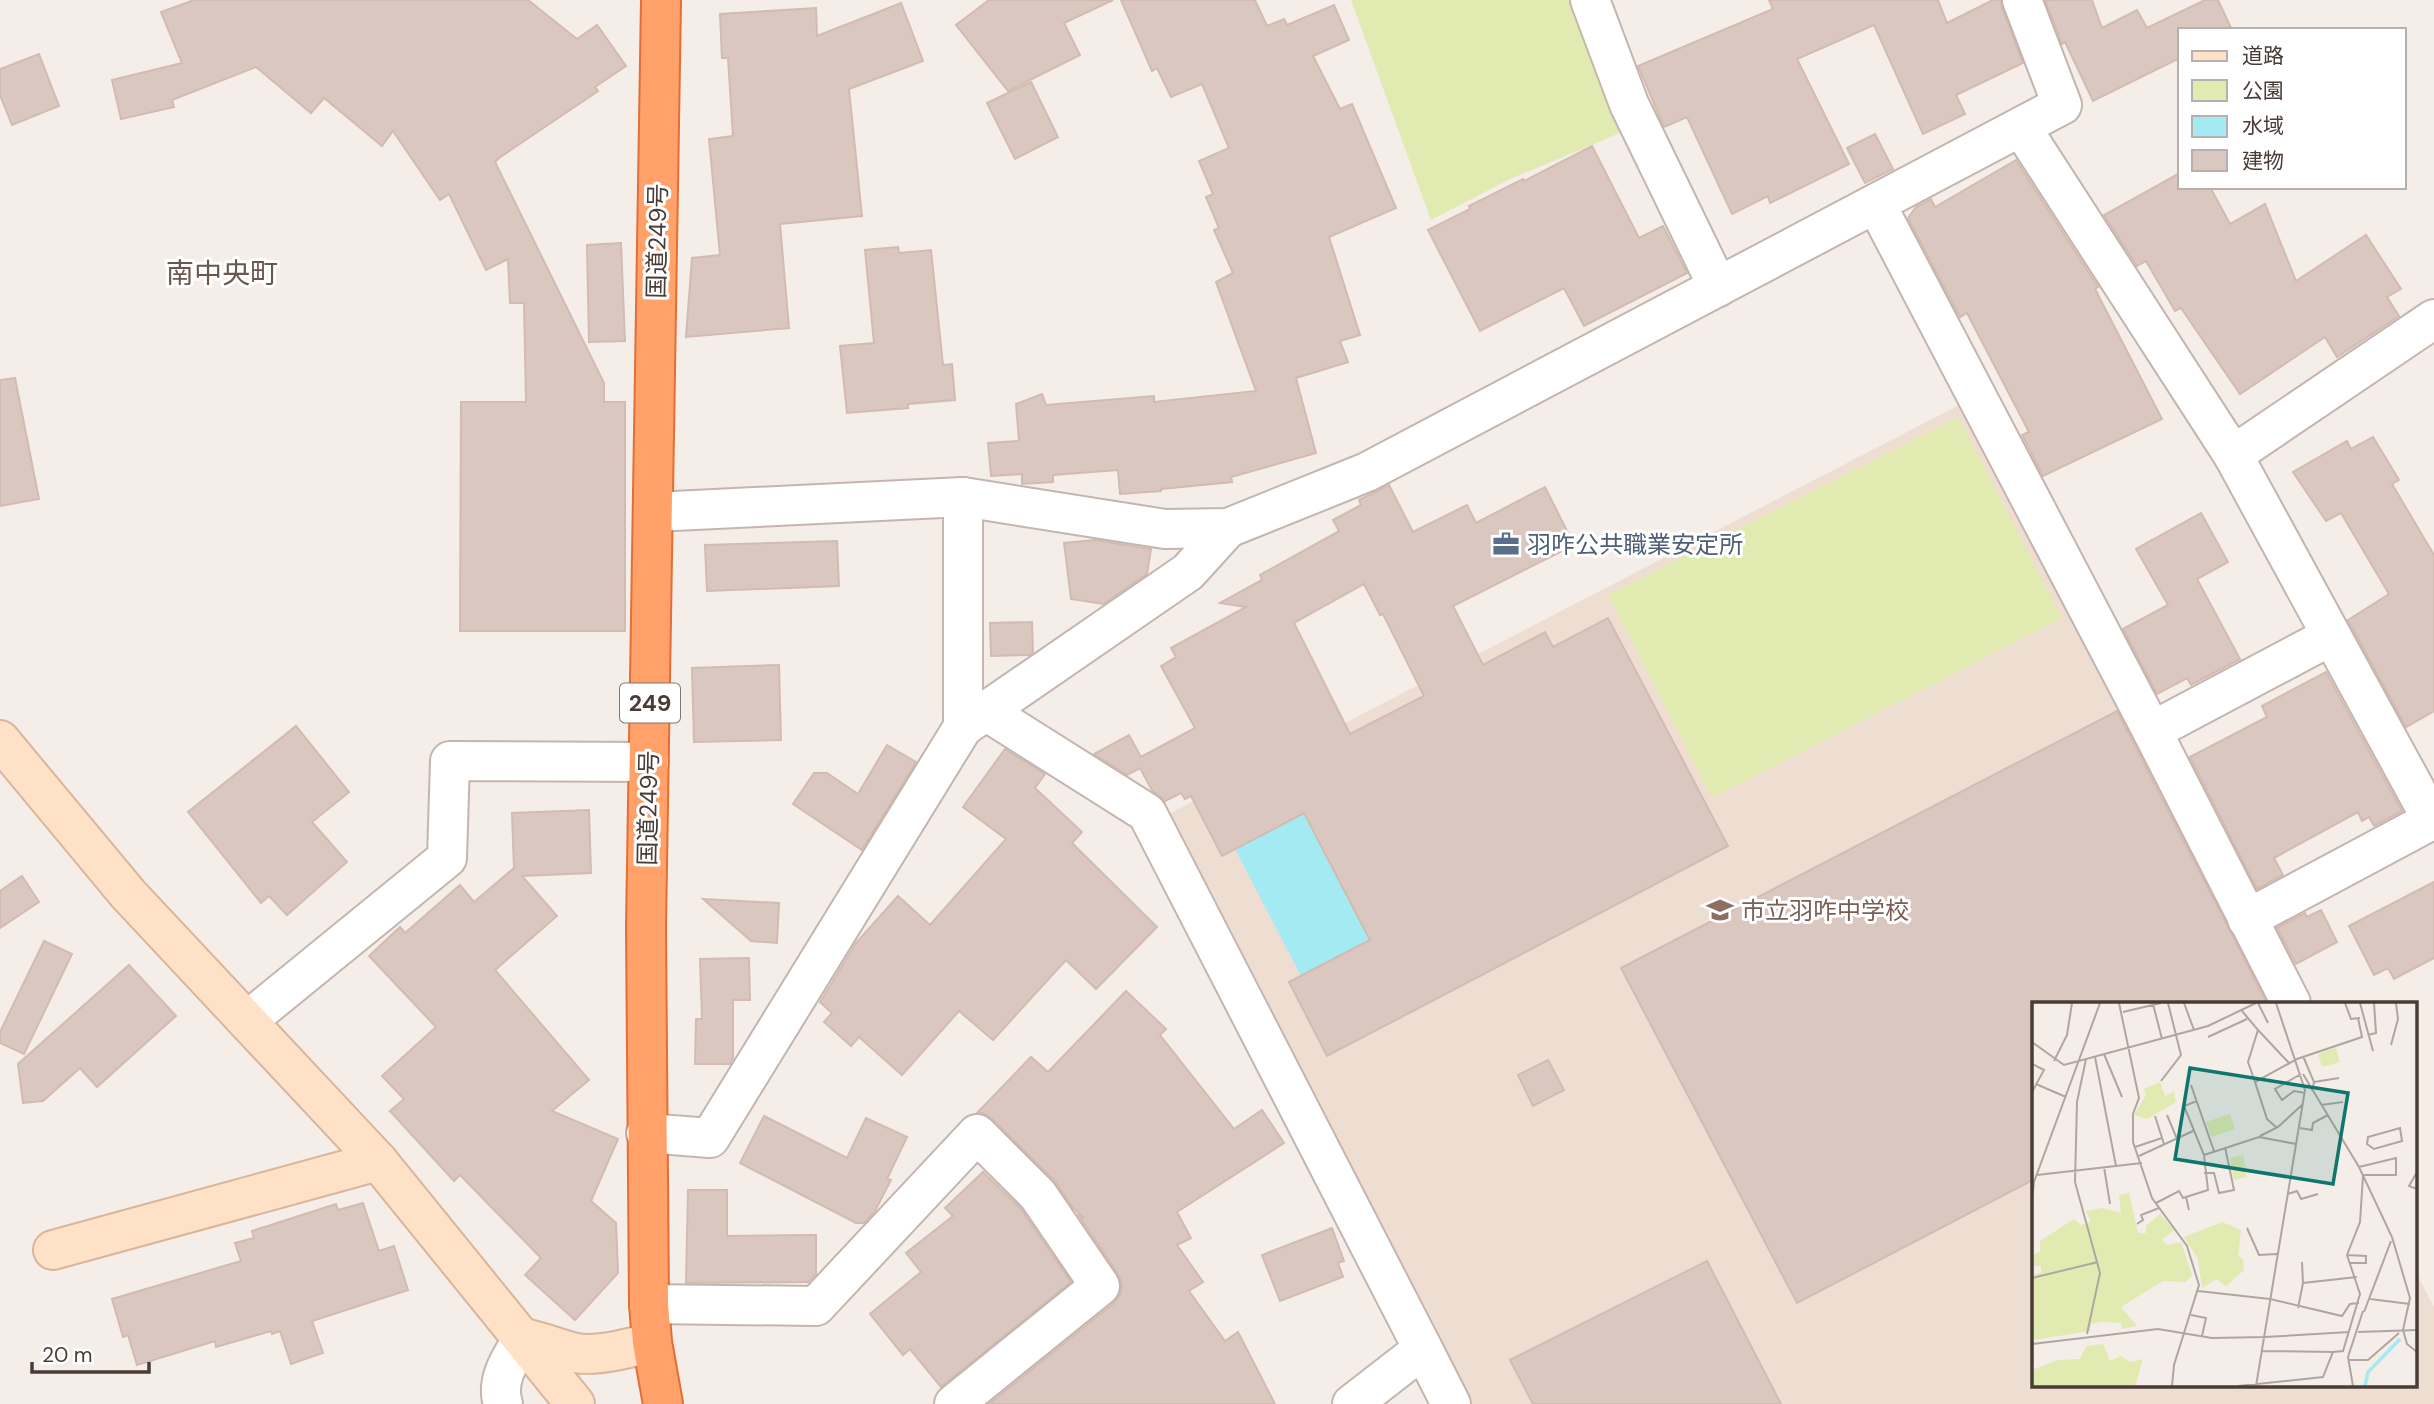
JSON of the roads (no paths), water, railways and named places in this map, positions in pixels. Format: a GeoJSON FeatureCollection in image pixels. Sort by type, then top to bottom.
{"type":"FeatureCollection","features":[{"type":"Feature","properties":{"kind":"highway","name":"国道249号"},"geometry":{"type":"LineString","coordinates":[[661,0],[646,927],[646,1133],[649,1304],[652,1342],[663,1404]]}},
{"type":"Feature","properties":{"kind":"street"},"geometry":{"type":"LineString","coordinates":[[1590,0],[1629,104],[1718,287]]}},
{"type":"Feature","properties":{"kind":"street"},"geometry":{"type":"LineString","coordinates":[[653,512],[963,497],[1165,528],[1228,528],[1367,472],[2062,105],[2022,0]]}},
{"type":"Feature","properties":{"kind":"street"},"geometry":{"type":"LineString","coordinates":[[2021,127],[2233,455],[2432,820],[2248,919]]}},
{"type":"Feature","properties":{"kind":"street"},"geometry":{"type":"LineString","coordinates":[[1876,204],[2290,1002]]}},
{"type":"Feature","properties":{"kind":"street"},"geometry":{"type":"LineString","coordinates":[[2233,455],[2434,319]]}},
{"type":"Feature","properties":{"kind":"street"},"geometry":{"type":"LineString","coordinates":[[963,497],[973,718]]}},
{"type":"Feature","properties":{"kind":"street"},"geometry":{"type":"LineString","coordinates":[[646,1133],[710,1139],[973,718],[1188,572],[1228,528]]}},
{"type":"Feature","properties":{"kind":"street"},"geometry":{"type":"LineString","coordinates":[[2152,731],[2331,636]]}},
{"type":"Feature","properties":{"kind":"street"},"geometry":{"type":"LineString","coordinates":[[973,718],[1147,813],[1451,1404]]}},
{"type":"Feature","properties":{"kind":"street"},"geometry":{"type":"LineString","coordinates":[[0,740],[128,894],[378,1161],[575,1404]]}},
{"type":"Feature","properties":{"kind":"street"},"geometry":{"type":"LineString","coordinates":[[247,1021],[447,858],[450,761],[649,762]]}},
{"type":"Feature","properties":{"kind":"street"},"geometry":{"type":"LineString","coordinates":[[649,1304],[816,1306],[977,1134],[1038,1195],[1100,1286],[954,1404]]}},
{"type":"Feature","properties":{"kind":"street"},"geometry":{"type":"LineString","coordinates":[[54,1250],[378,1161]]}},
{"type":"Feature","properties":{"kind":"street"},"geometry":{"type":"LineString","coordinates":[[523,1338],[579,1354],[624,1350],[652,1342]]}},
{"type":"Feature","properties":{"kind":"street"},"geometry":{"type":"LineString","coordinates":[[503,1404],[500,1395],[506,1365],[523,1338]]}},
{"type":"Feature","properties":{"kind":"street"},"geometry":{"type":"LineString","coordinates":[[1352,1404],[1423,1349]]}},
{"type":"Feature","properties":{"kind":"water"},"geometry":{"type":"Polygon","coordinates":[[[1304,813],[1370,940],[1301,976],[1235,849],[1304,813]]]}},
{"type":"Feature","properties":{"kind":"place","name":"羽咋公共職業安定所"},"geometry":{"type":"Point","coordinates":[1506,544]}},
{"type":"Feature","properties":{"kind":"place","name":"市立羽咋中学校"},"geometry":{"type":"Point","coordinates":[1720,910]}},
{"type":"Feature","properties":{"kind":"district","name":"南中央町"},"geometry":{"type":"Point","coordinates":[222,273]}}]}
